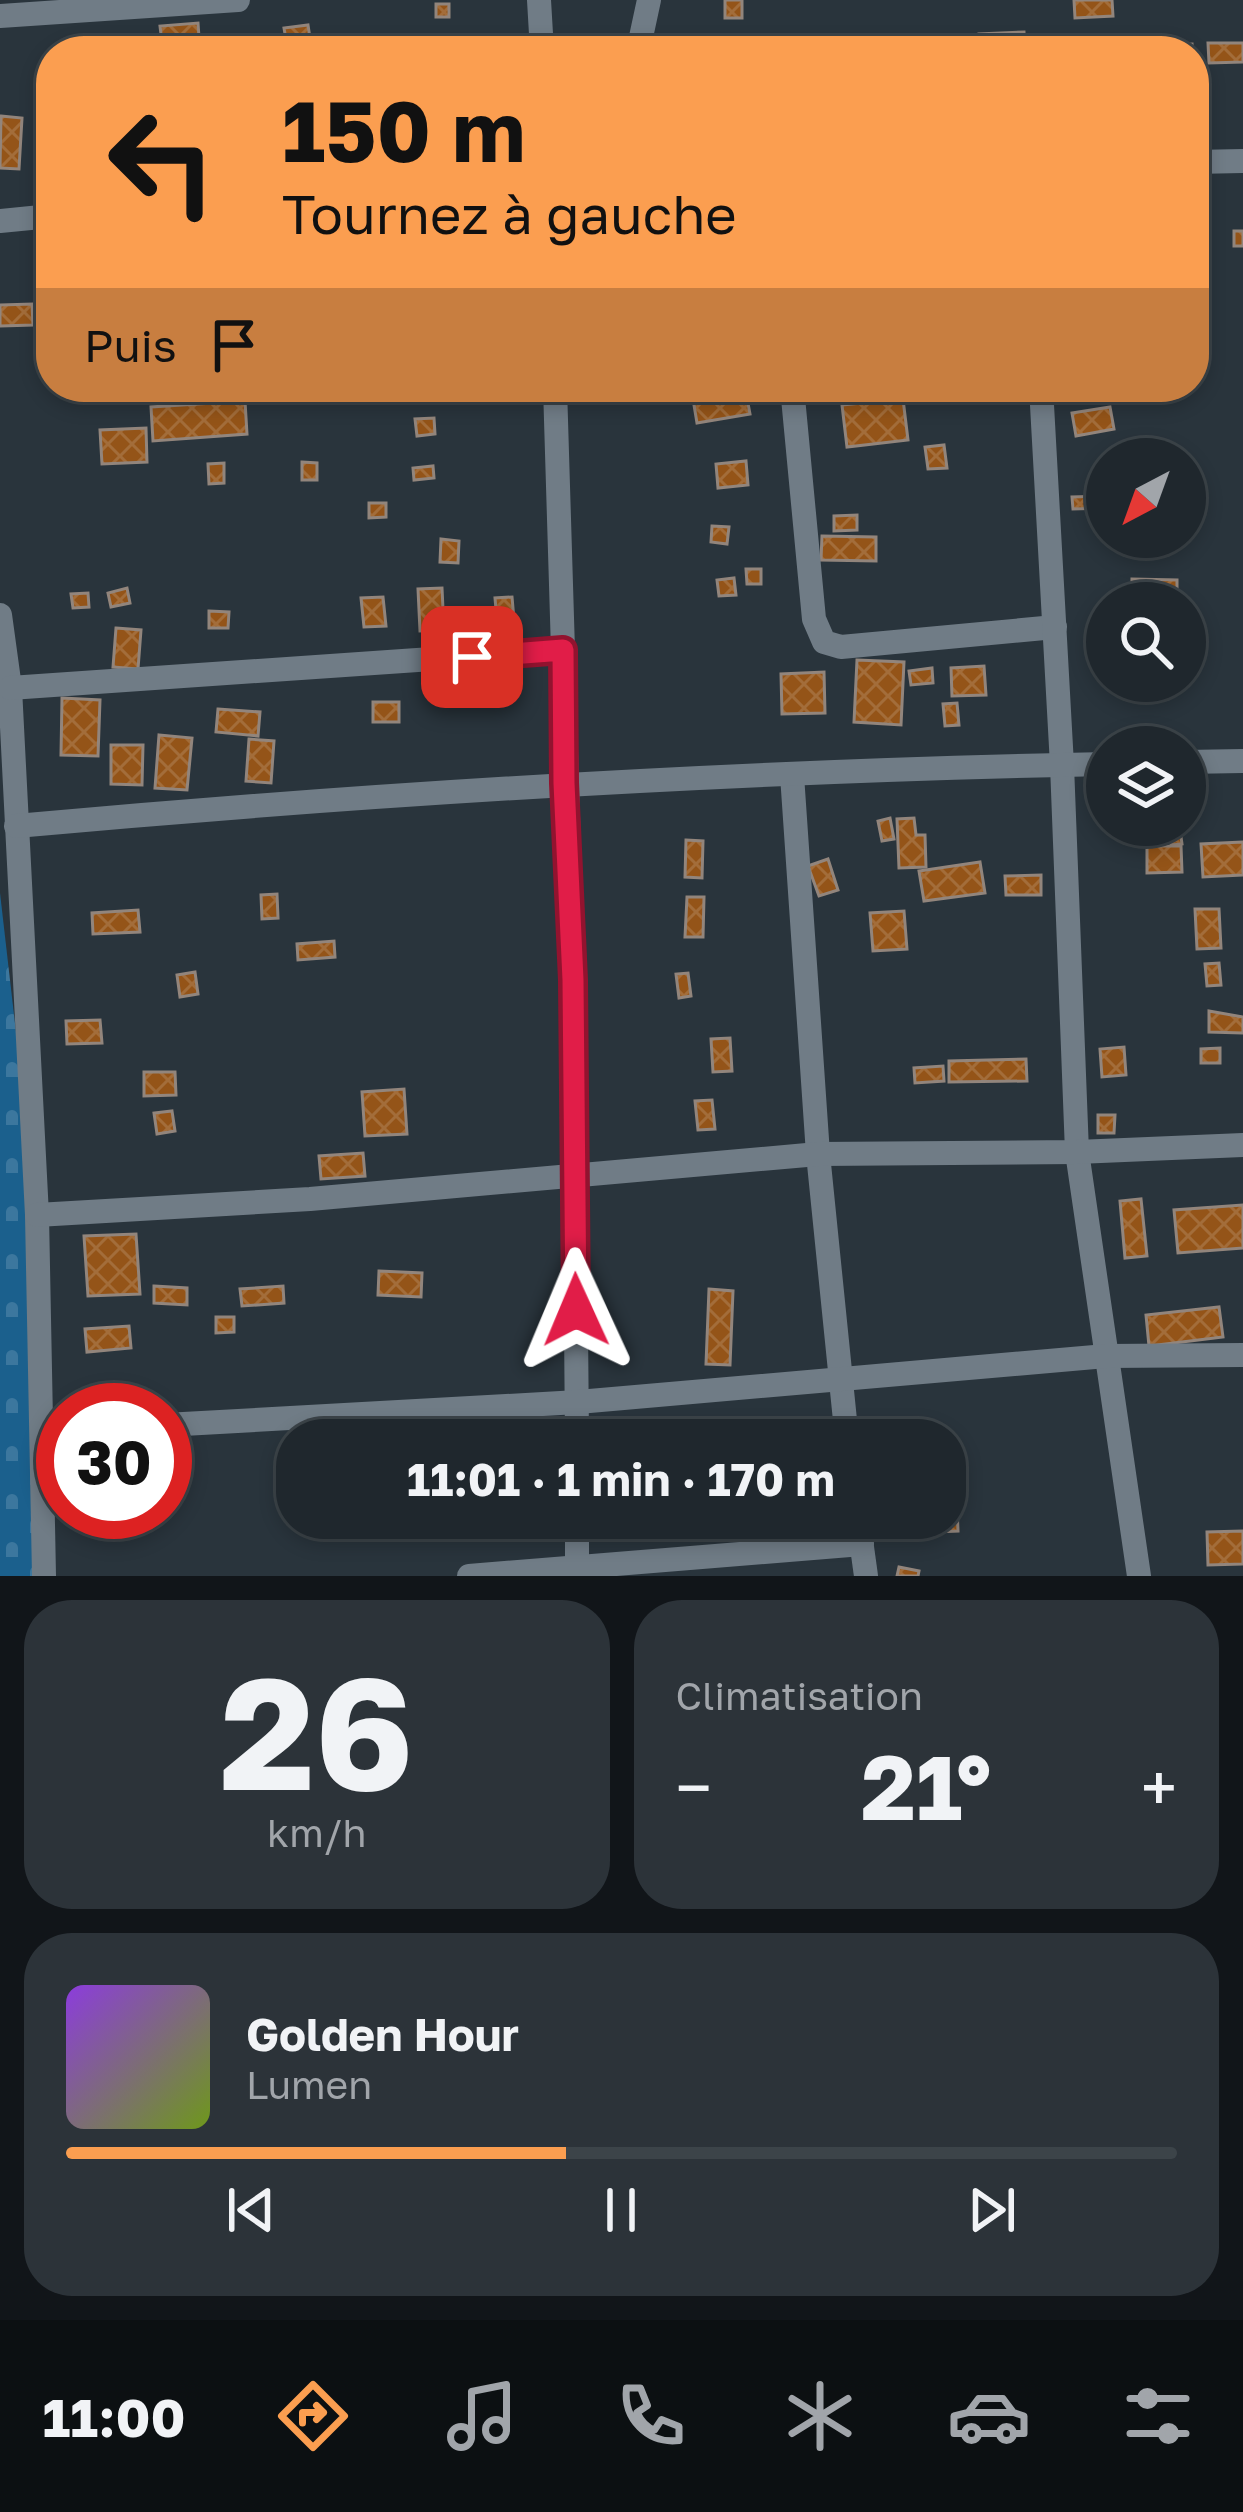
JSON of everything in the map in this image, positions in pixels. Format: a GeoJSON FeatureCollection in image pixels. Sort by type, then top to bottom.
{"type":"FeatureCollection","features":[{"type":"Feature","properties":{"kind":"street"},"geometry":{"type":"LineString","coordinates":[[0,16],[238,0]]}},
{"type":"Feature","properties":{"kind":"street"},"geometry":{"type":"LineString","coordinates":[[539,0],[541,36]]}},
{"type":"Feature","properties":{"kind":"street"},"geometry":{"type":"LineString","coordinates":[[641,36],[649,0]]}},
{"type":"Feature","properties":{"kind":"street"},"geometry":{"type":"LineString","coordinates":[[1209,162],[1243,161]]}},
{"type":"Feature","properties":{"kind":"street"},"geometry":{"type":"LineString","coordinates":[[0,221],[36,217]]}},
{"type":"Feature","properties":{"kind":"street"},"geometry":{"type":"LineString","coordinates":[[555,402],[573,980],[578,1419]]}},
{"type":"Feature","properties":{"kind":"street"},"geometry":{"type":"LineString","coordinates":[[792,402],[814,619],[824,642],[841,647],[1055,627]]}},
{"type":"Feature","properties":{"kind":"street"},"geometry":{"type":"LineString","coordinates":[[1043,402],[1077,1152],[1139,1576]]}},
{"type":"Feature","properties":{"kind":"street"},"geometry":{"type":"LineString","coordinates":[[0,615],[10,688],[49,1383]]}},
{"type":"Feature","properties":{"kind":"street"},"geometry":{"type":"LineString","coordinates":[[10,688],[563,650]]}},
{"type":"Feature","properties":{"kind":"street"},"geometry":{"type":"LineString","coordinates":[[1206,762],[1243,761]]}},
{"type":"Feature","properties":{"kind":"street"},"geometry":{"type":"LineString","coordinates":[[16,826],[564,783],[1086,764]]}},
{"type":"Feature","properties":{"kind":"street"},"geometry":{"type":"LineString","coordinates":[[792,776],[818,1154],[844,1419]]}},
{"type":"Feature","properties":{"kind":"street"},"geometry":{"type":"LineString","coordinates":[[38,1215],[310,1199],[818,1154],[1243,1145]]}},
{"type":"Feature","properties":{"kind":"street"},"geometry":{"type":"LineString","coordinates":[[192,1423],[578,1402],[1106,1357],[1243,1355]]}},
{"type":"Feature","properties":{"kind":"street"},"geometry":{"type":"LineString","coordinates":[[44,1576],[46,1539]]}},
{"type":"Feature","properties":{"kind":"street"},"geometry":{"type":"LineString","coordinates":[[577,1539],[577,1573]]}},
{"type":"Feature","properties":{"kind":"street"},"geometry":{"type":"LineString","coordinates":[[469,1576],[577,1573],[806,1539]]}},
{"type":"Feature","properties":{"kind":"street"},"geometry":{"type":"LineString","coordinates":[[861,1539],[866,1576]]}},
{"type":"Feature","properties":{"kind":"green space"},"geometry":{"type":"Polygon","coordinates":[[[0,893],[37,1215],[42,1383],[36,1383],[36,1539],[47,1539],[48,1576],[0,1576],[0,893]]]}},
{"type":"Feature","properties":{"kind":"building"},"geometry":{"type":"Polygon","coordinates":[[[725,0],[742,0],[742,18],[725,18],[725,0]]]}},
{"type":"Feature","properties":{"kind":"building"},"geometry":{"type":"Polygon","coordinates":[[[1074,0],[1112,0],[1113,16],[1075,18],[1074,0]]]}},
{"type":"Feature","properties":{"kind":"building"},"geometry":{"type":"Polygon","coordinates":[[[436,4],[449,4],[449,17],[436,17],[436,4]]]}},
{"type":"Feature","properties":{"kind":"building"},"geometry":{"type":"Polygon","coordinates":[[[198,23],[199,36],[161,36],[160,26],[198,23]]]}},
{"type":"Feature","properties":{"kind":"building"},"geometry":{"type":"Polygon","coordinates":[[[308,25],[310,36],[285,36],[284,28],[308,25]]]}},
{"type":"Feature","properties":{"kind":"building"},"geometry":{"type":"Polygon","coordinates":[[[1024,32],[1024,36],[979,36],[1024,32]]]}},
{"type":"Feature","properties":{"kind":"building"},"geometry":{"type":"Polygon","coordinates":[[[1209,43],[1243,43],[1243,62],[1209,63],[1209,43]]]}},
{"type":"Feature","properties":{"kind":"building"},"geometry":{"type":"Polygon","coordinates":[[[1,116],[22,118],[19,169],[0,168],[1,116]]]}},
{"type":"Feature","properties":{"kind":"building"},"geometry":{"type":"Polygon","coordinates":[[[1234,231],[1243,231],[1243,246],[1234,246],[1234,231]]]}},
{"type":"Feature","properties":{"kind":"building"},"geometry":{"type":"Polygon","coordinates":[[[32,304],[33,325],[0,326],[0,305],[32,304]]]}},
{"type":"Feature","properties":{"kind":"building"},"geometry":{"type":"Polygon","coordinates":[[[245,402],[247,434],[153,441],[151,407],[245,402]]]}},
{"type":"Feature","properties":{"kind":"building"},"geometry":{"type":"Polygon","coordinates":[[[694,402],[748,402],[750,414],[697,423],[694,402]]]}},
{"type":"Feature","properties":{"kind":"building"},"geometry":{"type":"Polygon","coordinates":[[[903,402],[908,440],[847,447],[842,405],[903,402]]]}},
{"type":"Feature","properties":{"kind":"building"},"geometry":{"type":"Polygon","coordinates":[[[1110,407],[1114,429],[1076,436],[1072,413],[1110,407]]]}},
{"type":"Feature","properties":{"kind":"building"},"geometry":{"type":"Polygon","coordinates":[[[434,418],[435,434],[417,436],[415,419],[434,418]]]}},
{"type":"Feature","properties":{"kind":"building"},"geometry":{"type":"Polygon","coordinates":[[[146,428],[147,462],[102,464],[100,430],[146,428]]]}},
{"type":"Feature","properties":{"kind":"building"},"geometry":{"type":"Polygon","coordinates":[[[944,445],[947,468],[928,469],[925,447],[944,445]]]}},
{"type":"Feature","properties":{"kind":"building"},"geometry":{"type":"Polygon","coordinates":[[[746,461],[748,485],[718,488],[716,464],[746,461]]]}},
{"type":"Feature","properties":{"kind":"building"},"geometry":{"type":"Polygon","coordinates":[[[302,462],[317,463],[317,480],[302,480],[302,462]]]}},
{"type":"Feature","properties":{"kind":"building"},"geometry":{"type":"Polygon","coordinates":[[[224,463],[224,483],[209,484],[208,464],[224,463]]]}},
{"type":"Feature","properties":{"kind":"building"},"geometry":{"type":"Polygon","coordinates":[[[433,466],[434,478],[414,480],[413,468],[433,466]]]}},
{"type":"Feature","properties":{"kind":"building"},"geometry":{"type":"Polygon","coordinates":[[[1072,497],[1086,497],[1086,509],[1073,509],[1072,497]]]}},
{"type":"Feature","properties":{"kind":"building"},"geometry":{"type":"Polygon","coordinates":[[[369,503],[386,503],[386,517],[369,518],[369,503]]]}},
{"type":"Feature","properties":{"kind":"building"},"geometry":{"type":"Polygon","coordinates":[[[857,515],[857,530],[834,531],[834,516],[857,515]]]}},
{"type":"Feature","properties":{"kind":"building"},"geometry":{"type":"Polygon","coordinates":[[[712,526],[729,527],[727,544],[711,542],[712,526]]]}},
{"type":"Feature","properties":{"kind":"building"},"geometry":{"type":"Polygon","coordinates":[[[822,536],[876,537],[876,561],[821,560],[822,536]]]}},
{"type":"Feature","properties":{"kind":"building"},"geometry":{"type":"Polygon","coordinates":[[[441,539],[459,541],[458,563],[440,562],[441,539]]]}},
{"type":"Feature","properties":{"kind":"building"},"geometry":{"type":"Polygon","coordinates":[[[746,569],[761,569],[761,584],[747,584],[746,569]]]}},
{"type":"Feature","properties":{"kind":"building"},"geometry":{"type":"Polygon","coordinates":[[[734,578],[736,595],[719,596],[717,580],[734,578]]]}},
{"type":"Feature","properties":{"kind":"building"},"geometry":{"type":"Polygon","coordinates":[[[1132,579],[1177,580],[1177,582],[1132,579]]]}},
{"type":"Feature","properties":{"kind":"building"},"geometry":{"type":"Polygon","coordinates":[[[127,588],[130,603],[111,607],[108,593],[127,588]]]}},
{"type":"Feature","properties":{"kind":"building"},"geometry":{"type":"Polygon","coordinates":[[[442,588],[444,630],[420,631],[418,589],[442,588]]]}},
{"type":"Feature","properties":{"kind":"building"},"geometry":{"type":"Polygon","coordinates":[[[88,593],[89,607],[73,608],[71,594],[88,593]]]}},
{"type":"Feature","properties":{"kind":"building"},"geometry":{"type":"Polygon","coordinates":[[[383,597],[386,626],[364,627],[361,598],[383,597]]]}},
{"type":"Feature","properties":{"kind":"building"},"geometry":{"type":"Polygon","coordinates":[[[512,597],[515,631],[498,633],[495,598],[512,597]]]}},
{"type":"Feature","properties":{"kind":"building"},"geometry":{"type":"Polygon","coordinates":[[[209,611],[229,612],[228,628],[209,628],[209,611]]]}},
{"type":"Feature","properties":{"kind":"building"},"geometry":{"type":"Polygon","coordinates":[[[116,628],[141,630],[138,669],[113,667],[116,628]]]}},
{"type":"Feature","properties":{"kind":"building"},"geometry":{"type":"Polygon","coordinates":[[[857,660],[904,662],[901,725],[854,722],[857,660]]]}},
{"type":"Feature","properties":{"kind":"building"},"geometry":{"type":"Polygon","coordinates":[[[984,666],[986,695],[952,696],[951,668],[984,666]]]}},
{"type":"Feature","properties":{"kind":"building"},"geometry":{"type":"Polygon","coordinates":[[[932,668],[933,683],[911,685],[909,671],[932,668]]]}},
{"type":"Feature","properties":{"kind":"building"},"geometry":{"type":"Polygon","coordinates":[[[824,672],[825,713],[782,714],[781,674],[824,672]]]}},
{"type":"Feature","properties":{"kind":"building"},"geometry":{"type":"Polygon","coordinates":[[[62,698],[100,700],[98,756],[61,755],[62,698]]]}},
{"type":"Feature","properties":{"kind":"building"},"geometry":{"type":"Polygon","coordinates":[[[373,702],[399,702],[399,722],[373,722],[373,702]]]}},
{"type":"Feature","properties":{"kind":"building"},"geometry":{"type":"Polygon","coordinates":[[[957,703],[959,725],[945,726],[943,704],[957,703]]]}},
{"type":"Feature","properties":{"kind":"building"},"geometry":{"type":"Polygon","coordinates":[[[218,709],[260,712],[258,736],[216,732],[218,709]]]}},
{"type":"Feature","properties":{"kind":"building"},"geometry":{"type":"Polygon","coordinates":[[[159,735],[192,738],[187,790],[155,788],[159,735]]]}},
{"type":"Feature","properties":{"kind":"building"},"geometry":{"type":"Polygon","coordinates":[[[249,739],[274,741],[271,783],[246,781],[249,739]]]}},
{"type":"Feature","properties":{"kind":"building"},"geometry":{"type":"Polygon","coordinates":[[[111,745],[143,745],[142,785],[111,784],[111,745]]]}},
{"type":"Feature","properties":{"kind":"building"},"geometry":{"type":"Polygon","coordinates":[[[890,818],[894,839],[882,841],[878,821],[890,818]]]}},
{"type":"Feature","properties":{"kind":"building"},"geometry":{"type":"Polygon","coordinates":[[[914,818],[916,835],[925,835],[926,867],[899,868],[897,819],[914,818]]]}},
{"type":"Feature","properties":{"kind":"building"},"geometry":{"type":"Polygon","coordinates":[[[686,840],[703,841],[702,878],[685,877],[686,840]]]}},
{"type":"Feature","properties":{"kind":"building"},"geometry":{"type":"Polygon","coordinates":[[[1243,842],[1243,875],[1203,877],[1201,846],[1243,842]]]}},
{"type":"Feature","properties":{"kind":"building"},"geometry":{"type":"Polygon","coordinates":[[[1147,846],[1181,846],[1182,872],[1147,873],[1147,846]]]}},
{"type":"Feature","properties":{"kind":"building"},"geometry":{"type":"Polygon","coordinates":[[[828,859],[838,890],[819,896],[808,866],[828,859]]]}},
{"type":"Feature","properties":{"kind":"building"},"geometry":{"type":"Polygon","coordinates":[[[980,862],[985,893],[924,901],[919,871],[980,862]]]}},
{"type":"Feature","properties":{"kind":"building"},"geometry":{"type":"Polygon","coordinates":[[[1041,875],[1041,895],[1006,895],[1005,876],[1041,875]]]}},
{"type":"Feature","properties":{"kind":"building"},"geometry":{"type":"Polygon","coordinates":[[[277,894],[278,918],[262,919],[261,895],[277,894]]]}},
{"type":"Feature","properties":{"kind":"building"},"geometry":{"type":"Polygon","coordinates":[[[687,897],[704,897],[703,937],[685,937],[687,897]]]}},
{"type":"Feature","properties":{"kind":"building"},"geometry":{"type":"Polygon","coordinates":[[[1195,909],[1219,909],[1221,948],[1197,949],[1195,909]]]}},
{"type":"Feature","properties":{"kind":"building"},"geometry":{"type":"Polygon","coordinates":[[[138,910],[140,932],[93,934],[92,913],[138,910]]]}},
{"type":"Feature","properties":{"kind":"building"},"geometry":{"type":"Polygon","coordinates":[[[904,911],[907,949],[873,951],[870,913],[904,911]]]}},
{"type":"Feature","properties":{"kind":"building"},"geometry":{"type":"Polygon","coordinates":[[[334,941],[335,957],[298,960],[297,944],[334,941]]]}},
{"type":"Feature","properties":{"kind":"building"},"geometry":{"type":"Polygon","coordinates":[[[1219,963],[1221,985],[1207,986],[1205,964],[1219,963]]]}},
{"type":"Feature","properties":{"kind":"building"},"geometry":{"type":"Polygon","coordinates":[[[195,972],[198,994],[180,997],[177,975],[195,972]]]}},
{"type":"Feature","properties":{"kind":"building"},"geometry":{"type":"Polygon","coordinates":[[[688,973],[691,996],[679,998],[676,974],[688,973]]]}},
{"type":"Feature","properties":{"kind":"building"},"geometry":{"type":"Polygon","coordinates":[[[1209,1011],[1243,1017],[1243,1033],[1209,1032],[1209,1011]]]}},
{"type":"Feature","properties":{"kind":"building"},"geometry":{"type":"Polygon","coordinates":[[[100,1020],[102,1043],[67,1044],[66,1021],[100,1020]]]}},
{"type":"Feature","properties":{"kind":"building"},"geometry":{"type":"Polygon","coordinates":[[[730,1038],[732,1071],[713,1072],[711,1039],[730,1038]]]}},
{"type":"Feature","properties":{"kind":"building"},"geometry":{"type":"Polygon","coordinates":[[[1124,1047],[1126,1075],[1102,1077],[1100,1049],[1124,1047]]]}},
{"type":"Feature","properties":{"kind":"building"},"geometry":{"type":"Polygon","coordinates":[[[1220,1048],[1220,1063],[1201,1063],[1201,1049],[1220,1048]]]}},
{"type":"Feature","properties":{"kind":"building"},"geometry":{"type":"Polygon","coordinates":[[[1026,1059],[1027,1081],[949,1082],[949,1061],[1026,1059]]]}},
{"type":"Feature","properties":{"kind":"building"},"geometry":{"type":"Polygon","coordinates":[[[943,1066],[944,1081],[915,1083],[914,1068],[943,1066]]]}},
{"type":"Feature","properties":{"kind":"building"},"geometry":{"type":"Polygon","coordinates":[[[144,1072],[175,1072],[176,1095],[144,1096],[144,1072]]]}},
{"type":"Feature","properties":{"kind":"building"},"geometry":{"type":"Polygon","coordinates":[[[404,1089],[407,1134],[365,1136],[362,1092],[404,1089]]]}},
{"type":"Feature","properties":{"kind":"building"},"geometry":{"type":"Polygon","coordinates":[[[712,1100],[715,1129],[698,1130],[695,1101],[712,1100]]]}},
{"type":"Feature","properties":{"kind":"building"},"geometry":{"type":"Polygon","coordinates":[[[172,1111],[175,1131],[157,1134],[154,1113],[172,1111]]]}},
{"type":"Feature","properties":{"kind":"building"},"geometry":{"type":"Polygon","coordinates":[[[1098,1115],[1115,1115],[1114,1133],[1098,1133],[1098,1115]]]}},
{"type":"Feature","properties":{"kind":"building"},"geometry":{"type":"Polygon","coordinates":[[[363,1153],[365,1176],[321,1179],[319,1156],[363,1153]]]}},
{"type":"Feature","properties":{"kind":"building"},"geometry":{"type":"Polygon","coordinates":[[[1141,1199],[1147,1256],[1125,1258],[1120,1201],[1141,1199]]]}},
{"type":"Feature","properties":{"kind":"building"},"geometry":{"type":"Polygon","coordinates":[[[1243,1205],[1243,1248],[1178,1253],[1174,1210],[1243,1205]]]}},
{"type":"Feature","properties":{"kind":"building"},"geometry":{"type":"Polygon","coordinates":[[[136,1234],[140,1294],[88,1296],[84,1236],[136,1234]]]}},
{"type":"Feature","properties":{"kind":"building"},"geometry":{"type":"Polygon","coordinates":[[[379,1271],[422,1273],[421,1297],[378,1295],[379,1271]]]}},
{"type":"Feature","properties":{"kind":"building"},"geometry":{"type":"Polygon","coordinates":[[[154,1286],[187,1288],[187,1305],[154,1303],[154,1286]]]}},
{"type":"Feature","properties":{"kind":"building"},"geometry":{"type":"Polygon","coordinates":[[[283,1286],[284,1303],[242,1306],[240,1289],[283,1286]]]}},
{"type":"Feature","properties":{"kind":"building"},"geometry":{"type":"Polygon","coordinates":[[[709,1289],[733,1291],[730,1365],[706,1364],[709,1289]]]}},
{"type":"Feature","properties":{"kind":"building"},"geometry":{"type":"Polygon","coordinates":[[[1219,1307],[1223,1337],[1149,1346],[1146,1315],[1219,1307]]]}},
{"type":"Feature","properties":{"kind":"building"},"geometry":{"type":"Polygon","coordinates":[[[216,1317],[234,1317],[234,1332],[216,1333],[216,1317]]]}},
{"type":"Feature","properties":{"kind":"building"},"geometry":{"type":"Polygon","coordinates":[[[129,1326],[131,1348],[87,1352],[85,1329],[129,1326]]]}},
{"type":"Feature","properties":{"kind":"building"},"geometry":{"type":"Polygon","coordinates":[[[1243,1531],[1243,1564],[1208,1565],[1207,1532],[1243,1531]]]}},
{"type":"Feature","properties":{"kind":"building"},"geometry":{"type":"Polygon","coordinates":[[[899,1567],[919,1571],[918,1576],[897,1576],[899,1567]]]}},
{"type":"Feature","properties":{"kind":"route"},"geometry":{"type":"LineString","coordinates":[[472,657],[563,650],[576,1310]]}}]}
